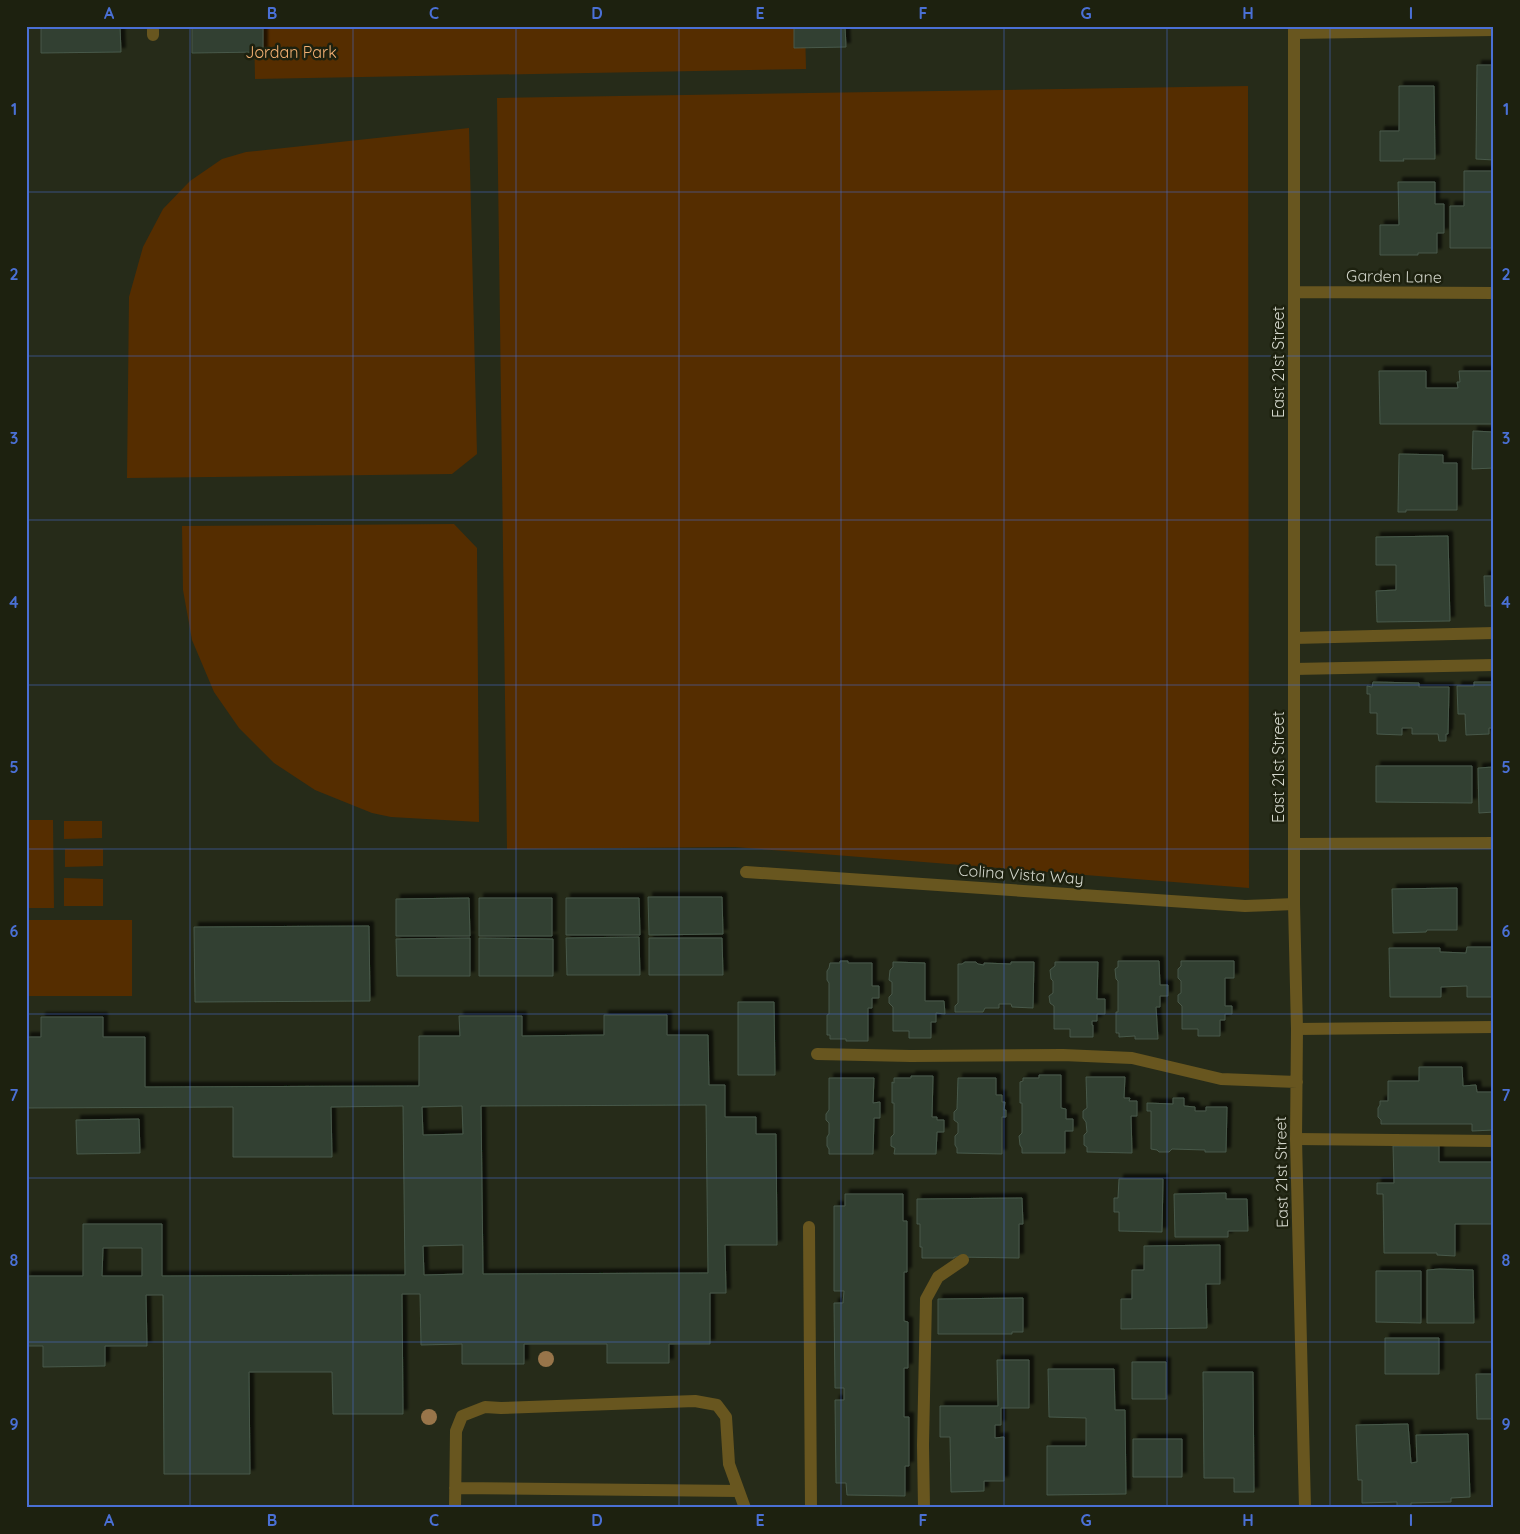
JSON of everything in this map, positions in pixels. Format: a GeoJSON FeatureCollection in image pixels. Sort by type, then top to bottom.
{"type":"FeatureCollection","features":[{"type":"Feature","properties":{"kind":"street"},"geometry":{"type":"LineString","coordinates":[[1294,29],[1494,30]]}},
{"type":"Feature","properties":{"kind":"street","name":"East 21st Street"},"geometry":{"type":"LineString","coordinates":[[1294,29],[1294,904],[1297,1029],[1296,1139],[1305,1508]]}},
{"type":"Feature","properties":{"kind":"street","name":"Garden Lane"},"geometry":{"type":"LineString","coordinates":[[1294,292],[1494,294]]}},
{"type":"Feature","properties":{"kind":"street"},"geometry":{"type":"LineString","coordinates":[[1294,638],[1494,633]]}},
{"type":"Feature","properties":{"kind":"street"},"geometry":{"type":"LineString","coordinates":[[1294,668],[1494,665]]}},
{"type":"Feature","properties":{"kind":"street"},"geometry":{"type":"LineString","coordinates":[[1294,844],[1494,843]]}},
{"type":"Feature","properties":{"kind":"street","name":"Colina Vista Way"},"geometry":{"type":"LineString","coordinates":[[746,872],[1245,906],[1294,904]]}},
{"type":"Feature","properties":{"kind":"street"},"geometry":{"type":"LineString","coordinates":[[1297,1029],[1494,1028]]}},
{"type":"Feature","properties":{"kind":"street"},"geometry":{"type":"LineString","coordinates":[[817,1054],[911,1056],[1063,1055],[1132,1058],[1221,1079],[1297,1082]]}},
{"type":"Feature","properties":{"kind":"street"},"geometry":{"type":"LineString","coordinates":[[1296,1139],[1494,1141]]}},
{"type":"Feature","properties":{"kind":"street"},"geometry":{"type":"LineString","coordinates":[[809,1227],[811,1508]]}},
{"type":"Feature","properties":{"kind":"street"},"geometry":{"type":"LineString","coordinates":[[924,1508],[923,1446],[926,1299],[938,1277],[963,1260]]}},
{"type":"Feature","properties":{"kind":"street"},"geometry":{"type":"LineString","coordinates":[[455,1508],[456,1431],[462,1416],[485,1407],[695,1401],[716,1405],[726,1417],[729,1464],[745,1508]]}},
{"type":"Feature","properties":{"kind":"street"},"geometry":{"type":"LineString","coordinates":[[456,1488],[738,1491]]}},
{"type":"Feature","properties":{"kind":"green space","name":"Jordan Park"},"geometry":{"type":"Polygon","coordinates":[[[254,26],[805,26],[806,69],[255,79],[254,26]]]}},
{"type":"Feature","properties":{"kind":"green space"},"geometry":{"type":"Polygon","coordinates":[[[1248,86],[1249,888],[735,847],[507,849],[497,98],[1248,86]]]}},
{"type":"Feature","properties":{"kind":"green space"},"geometry":{"type":"Polygon","coordinates":[[[469,128],[477,454],[452,474],[127,478],[129,297],[143,247],[163,209],[190,181],[222,159],[246,152],[469,128]]]}},
{"type":"Feature","properties":{"kind":"green space"},"geometry":{"type":"Polygon","coordinates":[[[454,524],[477,548],[479,822],[391,817],[372,813],[315,790],[274,763],[239,728],[214,692],[192,640],[183,590],[182,526],[454,524]]]}},
{"type":"Feature","properties":{"kind":"green space"},"geometry":{"type":"Polygon","coordinates":[[[26,820],[53,820],[54,908],[26,908],[26,820]]]}},
{"type":"Feature","properties":{"kind":"green space"},"geometry":{"type":"Polygon","coordinates":[[[64,821],[102,821],[102,838],[64,839],[64,821]]]}},
{"type":"Feature","properties":{"kind":"green space"},"geometry":{"type":"Polygon","coordinates":[[[65,849],[103,849],[103,866],[65,867],[65,849]]]}},
{"type":"Feature","properties":{"kind":"green space"},"geometry":{"type":"Polygon","coordinates":[[[64,878],[103,879],[103,906],[64,906],[64,878]]]}},
{"type":"Feature","properties":{"kind":"green space"},"geometry":{"type":"Polygon","coordinates":[[[26,920],[132,920],[132,996],[26,996],[26,920]]]}},
{"type":"Feature","properties":{"kind":"building"},"geometry":{"type":"Polygon","coordinates":[[[41,26],[120,26],[121,52],[41,53],[41,26]]]}},
{"type":"Feature","properties":{"kind":"building"},"geometry":{"type":"Polygon","coordinates":[[[192,26],[263,26],[263,52],[192,53],[192,26]]]}},
{"type":"Feature","properties":{"kind":"building"},"geometry":{"type":"Polygon","coordinates":[[[794,26],[845,26],[846,47],[794,48],[794,26]]]}},
{"type":"Feature","properties":{"kind":"building"},"geometry":{"type":"Polygon","coordinates":[[[1477,65],[1494,65],[1494,160],[1476,159],[1477,65]]]}},
{"type":"Feature","properties":{"kind":"building"},"geometry":{"type":"Polygon","coordinates":[[[1399,86],[1434,86],[1435,159],[1380,161],[1380,131],[1399,131],[1399,86]]]}},
{"type":"Feature","properties":{"kind":"building"},"geometry":{"type":"Polygon","coordinates":[[[1464,171],[1494,171],[1494,248],[1450,248],[1450,206],[1464,206],[1464,171]]]}},
{"type":"Feature","properties":{"kind":"building"},"geometry":{"type":"Polygon","coordinates":[[[1398,182],[1435,182],[1435,204],[1444,204],[1444,233],[1437,233],[1437,253],[1380,255],[1380,225],[1399,225],[1398,182]]]}},
{"type":"Feature","properties":{"kind":"building"},"geometry":{"type":"Polygon","coordinates":[[[1379,371],[1426,371],[1426,388],[1458,388],[1457,382],[1460,382],[1459,371],[1494,371],[1494,424],[1380,424],[1379,371]]]}},
{"type":"Feature","properties":{"kind":"building"},"geometry":{"type":"Polygon","coordinates":[[[1473,431],[1494,432],[1494,468],[1472,469],[1473,431]]]}},
{"type":"Feature","properties":{"kind":"building"},"geometry":{"type":"Polygon","coordinates":[[[1399,454],[1443,455],[1443,463],[1457,463],[1457,510],[1406,510],[1406,512],[1398,512],[1399,454]]]}},
{"type":"Feature","properties":{"kind":"building"},"geometry":{"type":"Polygon","coordinates":[[[1448,536],[1450,621],[1377,622],[1376,591],[1396,590],[1396,565],[1376,565],[1376,537],[1448,536]]]}},
{"type":"Feature","properties":{"kind":"building"},"geometry":{"type":"Polygon","coordinates":[[[1484,576],[1494,576],[1494,606],[1485,606],[1484,576]]]}},
{"type":"Feature","properties":{"kind":"building"},"geometry":{"type":"Polygon","coordinates":[[[1373,682],[1419,683],[1419,687],[1449,687],[1448,734],[1446,734],[1446,741],[1439,741],[1438,734],[1412,734],[1412,728],[1402,728],[1402,735],[1377,734],[1377,713],[1370,713],[1370,694],[1367,694],[1367,686],[1372,687],[1373,682]]]}},
{"type":"Feature","properties":{"kind":"building"},"geometry":{"type":"Polygon","coordinates":[[[1474,682],[1494,682],[1494,728],[1489,728],[1489,734],[1466,735],[1465,714],[1458,714],[1457,686],[1474,686],[1474,682]]]}},
{"type":"Feature","properties":{"kind":"building"},"geometry":{"type":"Polygon","coordinates":[[[1376,766],[1472,766],[1472,803],[1376,802],[1376,766]]]}},
{"type":"Feature","properties":{"kind":"building"},"geometry":{"type":"Polygon","coordinates":[[[1494,767],[1494,812],[1479,813],[1478,768],[1494,767]]]}},
{"type":"Feature","properties":{"kind":"building"},"geometry":{"type":"Polygon","coordinates":[[[1457,888],[1457,930],[1393,933],[1392,889],[1457,888]]]}},
{"type":"Feature","properties":{"kind":"building"},"geometry":{"type":"Polygon","coordinates":[[[648,897],[722,897],[723,934],[649,935],[648,897]]]}},
{"type":"Feature","properties":{"kind":"building"},"geometry":{"type":"Polygon","coordinates":[[[469,898],[470,936],[396,936],[396,899],[469,898]]]}},
{"type":"Feature","properties":{"kind":"building"},"geometry":{"type":"Polygon","coordinates":[[[479,898],[552,898],[552,936],[479,936],[479,898]]]}},
{"type":"Feature","properties":{"kind":"building"},"geometry":{"type":"Polygon","coordinates":[[[566,898],[639,898],[640,935],[566,935],[566,898]]]}},
{"type":"Feature","properties":{"kind":"building"},"geometry":{"type":"Polygon","coordinates":[[[369,926],[370,1001],[195,1002],[194,927],[369,926]]]}},
{"type":"Feature","properties":{"kind":"building"},"geometry":{"type":"Polygon","coordinates":[[[639,937],[640,975],[567,975],[566,938],[639,937]]]}},
{"type":"Feature","properties":{"kind":"building"},"geometry":{"type":"Polygon","coordinates":[[[470,938],[470,976],[397,976],[396,939],[470,938]]]}},
{"type":"Feature","properties":{"kind":"building"},"geometry":{"type":"Polygon","coordinates":[[[479,938],[553,939],[553,976],[479,976],[479,938]]]}},
{"type":"Feature","properties":{"kind":"building"},"geometry":{"type":"Polygon","coordinates":[[[649,938],[722,938],[723,975],[649,975],[649,938]]]}},
{"type":"Feature","properties":{"kind":"building"},"geometry":{"type":"Polygon","coordinates":[[[1467,947],[1494,947],[1494,997],[1467,997],[1467,986],[1441,987],[1441,997],[1390,997],[1389,948],[1440,948],[1440,952],[1466,953],[1467,947]]]}},
{"type":"Feature","properties":{"kind":"building"},"geometry":{"type":"Polygon","coordinates":[[[840,961],[872,963],[872,986],[879,986],[879,998],[872,998],[872,1008],[868,1008],[868,1041],[830,1039],[830,1035],[827,1035],[829,983],[827,971],[830,963],[840,963],[840,961]]]}},
{"type":"Feature","properties":{"kind":"building"},"geometry":{"type":"Polygon","coordinates":[[[1118,961],[1159,961],[1160,985],[1168,985],[1168,996],[1160,996],[1160,1007],[1156,1007],[1158,1039],[1135,1039],[1135,1036],[1119,1037],[1119,1033],[1116,1033],[1118,981],[1115,969],[1118,967],[1118,961]]]}},
{"type":"Feature","properties":{"kind":"building"},"geometry":{"type":"Polygon","coordinates":[[[1181,961],[1234,961],[1234,978],[1225,978],[1225,1006],[1232,1006],[1232,1014],[1225,1014],[1225,1020],[1220,1020],[1220,1036],[1198,1036],[1198,1029],[1182,1029],[1182,1006],[1178,1002],[1178,995],[1181,993],[1181,981],[1178,978],[1178,969],[1181,966],[1181,961]]]}},
{"type":"Feature","properties":{"kind":"building"},"geometry":{"type":"Polygon","coordinates":[[[893,962],[925,963],[925,1001],[944,1001],[945,1014],[936,1013],[936,1022],[931,1022],[931,1038],[909,1038],[909,1031],[893,1031],[893,1007],[889,1003],[889,997],[892,994],[892,982],[889,980],[893,962]]]}},
{"type":"Feature","properties":{"kind":"building"},"geometry":{"type":"Polygon","coordinates":[[[976,962],[984,965],[984,963],[1011,964],[1011,962],[1034,962],[1033,1008],[999,1004],[999,1008],[985,1008],[983,1012],[955,1012],[955,1006],[958,1003],[958,964],[976,962]]]}},
{"type":"Feature","properties":{"kind":"building"},"geometry":{"type":"Polygon","coordinates":[[[1055,962],[1098,962],[1097,999],[1105,999],[1105,1014],[1097,1014],[1097,1021],[1092,1021],[1093,1037],[1070,1037],[1070,1029],[1054,1029],[1054,1006],[1050,1003],[1049,996],[1053,993],[1053,981],[1050,970],[1055,966],[1055,962]]]}},
{"type":"Feature","properties":{"kind":"building"},"geometry":{"type":"Polygon","coordinates":[[[738,1002],[774,1002],[775,1075],[738,1075],[738,1002]]]}},
{"type":"Feature","properties":{"kind":"building"},"geometry":{"type":"Polygon","coordinates":[[[604,1015],[667,1015],[667,1035],[708,1035],[709,1085],[725,1085],[725,1117],[756,1117],[756,1134],[776,1134],[777,1245],[725,1245],[726,1293],[710,1293],[710,1344],[669,1344],[669,1363],[607,1363],[607,1344],[524,1344],[524,1364],[462,1364],[462,1344],[421,1345],[420,1294],[402,1294],[403,1414],[333,1414],[332,1372],[249,1372],[250,1474],[164,1474],[163,1295],[146,1295],[147,1346],[105,1346],[105,1366],[43,1367],[43,1346],[26,1346],[26,1276],[83,1276],[83,1224],[162,1224],[162,1276],[405,1275],[403,1106],[331,1107],[332,1157],[233,1157],[233,1107],[26,1108],[26,1037],[41,1037],[41,1017],[103,1017],[103,1037],[145,1037],[145,1087],[419,1086],[419,1036],[460,1036],[459,1016],[522,1016],[522,1036],[604,1035],[604,1015]],[[706,1105],[481,1106],[483,1274],[708,1273],[706,1105]],[[462,1106],[422,1107],[423,1135],[463,1134],[462,1106]],[[463,1245],[423,1246],[424,1275],[463,1274],[463,1245]],[[103,1248],[102,1276],[142,1276],[142,1248],[103,1248]]]}},
{"type":"Feature","properties":{"kind":"building"},"geometry":{"type":"Polygon","coordinates":[[[1419,1067],[1462,1067],[1463,1086],[1476,1085],[1477,1092],[1494,1092],[1494,1130],[1472,1131],[1472,1124],[1381,1124],[1381,1120],[1378,1117],[1378,1108],[1380,1101],[1388,1101],[1388,1081],[1419,1081],[1419,1067]]]}},
{"type":"Feature","properties":{"kind":"building"},"geometry":{"type":"Polygon","coordinates":[[[1039,1075],[1061,1075],[1061,1108],[1066,1109],[1066,1119],[1073,1119],[1073,1131],[1065,1131],[1065,1153],[1022,1153],[1019,1136],[1022,1133],[1020,1082],[1023,1081],[1023,1078],[1039,1078],[1039,1075]]]}},
{"type":"Feature","properties":{"kind":"building"},"geometry":{"type":"Polygon","coordinates":[[[911,1076],[933,1076],[932,1117],[937,1117],[937,1120],[944,1120],[944,1132],[937,1132],[936,1154],[894,1154],[895,1148],[891,1146],[891,1137],[894,1134],[892,1082],[894,1083],[894,1078],[911,1078],[911,1076]]]}},
{"type":"Feature","properties":{"kind":"building"},"geometry":{"type":"Polygon","coordinates":[[[1086,1077],[1125,1077],[1124,1098],[1130,1098],[1129,1101],[1137,1101],[1137,1116],[1131,1116],[1132,1153],[1087,1152],[1087,1147],[1084,1145],[1084,1135],[1087,1132],[1086,1122],[1083,1118],[1083,1111],[1087,1108],[1086,1077]]]}},
{"type":"Feature","properties":{"kind":"building"},"geometry":{"type":"Polygon","coordinates":[[[829,1078],[874,1078],[873,1103],[880,1102],[880,1118],[874,1118],[873,1154],[829,1154],[827,1137],[829,1134],[829,1123],[826,1120],[826,1114],[829,1110],[829,1078]]]}},
{"type":"Feature","properties":{"kind":"building"},"geometry":{"type":"Polygon","coordinates":[[[958,1078],[996,1078],[996,1095],[1002,1095],[1002,1102],[1005,1102],[1004,1110],[1006,1110],[1006,1117],[1002,1117],[1002,1154],[957,1153],[955,1136],[958,1133],[958,1123],[954,1120],[954,1112],[957,1109],[958,1078]]]}},
{"type":"Feature","properties":{"kind":"building"},"geometry":{"type":"Polygon","coordinates":[[[1173,1098],[1184,1098],[1184,1106],[1195,1107],[1195,1111],[1206,1111],[1206,1107],[1227,1107],[1226,1152],[1172,1149],[1169,1152],[1159,1152],[1151,1149],[1151,1111],[1147,1111],[1147,1103],[1173,1104],[1173,1098]]]}},
{"type":"Feature","properties":{"kind":"building"},"geometry":{"type":"Polygon","coordinates":[[[139,1119],[140,1153],[77,1154],[76,1120],[139,1119]]]}},
{"type":"Feature","properties":{"kind":"building"},"geometry":{"type":"Polygon","coordinates":[[[1393,1146],[1439,1146],[1439,1162],[1494,1162],[1494,1224],[1455,1224],[1455,1256],[1437,1255],[1437,1253],[1384,1253],[1383,1194],[1377,1194],[1377,1183],[1394,1183],[1393,1146]]]}},
{"type":"Feature","properties":{"kind":"building"},"geometry":{"type":"Polygon","coordinates":[[[1119,1179],[1163,1179],[1162,1232],[1119,1231],[1119,1212],[1114,1212],[1114,1198],[1118,1198],[1119,1179]]]}},
{"type":"Feature","properties":{"kind":"building"},"geometry":{"type":"Polygon","coordinates":[[[1226,1193],[1226,1199],[1247,1199],[1248,1231],[1228,1231],[1228,1237],[1175,1237],[1174,1194],[1226,1193]]]}},
{"type":"Feature","properties":{"kind":"building"},"geometry":{"type":"Polygon","coordinates":[[[845,1194],[903,1194],[903,1221],[907,1221],[907,1272],[904,1272],[904,1321],[908,1322],[908,1368],[904,1368],[904,1417],[909,1417],[909,1466],[905,1466],[905,1496],[847,1495],[846,1483],[836,1483],[835,1400],[844,1400],[844,1388],[835,1388],[834,1303],[843,1303],[844,1291],[834,1291],[834,1206],[845,1206],[845,1194]]]}},
{"type":"Feature","properties":{"kind":"building"},"geometry":{"type":"Polygon","coordinates":[[[1022,1198],[1023,1224],[1019,1224],[1019,1258],[922,1258],[920,1224],[917,1224],[917,1199],[1022,1198]]]}},
{"type":"Feature","properties":{"kind":"building"},"geometry":{"type":"Polygon","coordinates":[[[1220,1245],[1220,1284],[1206,1284],[1207,1328],[1121,1329],[1121,1299],[1132,1299],[1132,1270],[1144,1270],[1144,1246],[1220,1245]]]}},
{"type":"Feature","properties":{"kind":"building"},"geometry":{"type":"Polygon","coordinates":[[[1427,1270],[1473,1270],[1474,1323],[1427,1323],[1427,1270]]]}},
{"type":"Feature","properties":{"kind":"building"},"geometry":{"type":"Polygon","coordinates":[[[1376,1271],[1421,1271],[1421,1323],[1376,1322],[1376,1271]]]}},
{"type":"Feature","properties":{"kind":"building"},"geometry":{"type":"Polygon","coordinates":[[[1023,1298],[1023,1332],[1012,1332],[1012,1334],[938,1334],[938,1299],[1023,1298]]]}},
{"type":"Feature","properties":{"kind":"building"},"geometry":{"type":"Polygon","coordinates":[[[1385,1338],[1439,1338],[1439,1374],[1385,1374],[1385,1338]]]}},
{"type":"Feature","properties":{"kind":"building"},"geometry":{"type":"Polygon","coordinates":[[[997,1360],[1029,1360],[1029,1408],[1001,1408],[1001,1425],[995,1425],[995,1438],[1004,1437],[1004,1481],[984,1481],[984,1491],[951,1492],[950,1437],[940,1437],[940,1406],[998,1406],[997,1360]]]}},
{"type":"Feature","properties":{"kind":"building"},"geometry":{"type":"Polygon","coordinates":[[[1132,1362],[1166,1362],[1166,1399],[1132,1399],[1132,1362]]]}},
{"type":"Feature","properties":{"kind":"building"},"geometry":{"type":"Polygon","coordinates":[[[1048,1369],[1114,1369],[1115,1410],[1125,1410],[1126,1494],[1047,1495],[1047,1446],[1086,1446],[1086,1418],[1049,1417],[1048,1369]]]}},
{"type":"Feature","properties":{"kind":"building"},"geometry":{"type":"Polygon","coordinates":[[[1203,1372],[1253,1372],[1254,1492],[1234,1492],[1234,1478],[1204,1478],[1203,1372]]]}},
{"type":"Feature","properties":{"kind":"building"},"geometry":{"type":"Polygon","coordinates":[[[1476,1374],[1494,1374],[1494,1419],[1477,1419],[1476,1374]]]}},
{"type":"Feature","properties":{"kind":"building"},"geometry":{"type":"Polygon","coordinates":[[[1408,1424],[1411,1463],[1417,1462],[1416,1435],[1468,1434],[1470,1497],[1451,1498],[1451,1502],[1411,1503],[1411,1506],[1397,1506],[1397,1502],[1362,1503],[1362,1480],[1358,1480],[1356,1425],[1408,1424]]]}},
{"type":"Feature","properties":{"kind":"building"},"geometry":{"type":"Polygon","coordinates":[[[1133,1439],[1182,1439],[1182,1477],[1133,1477],[1133,1439]]]}}]}
